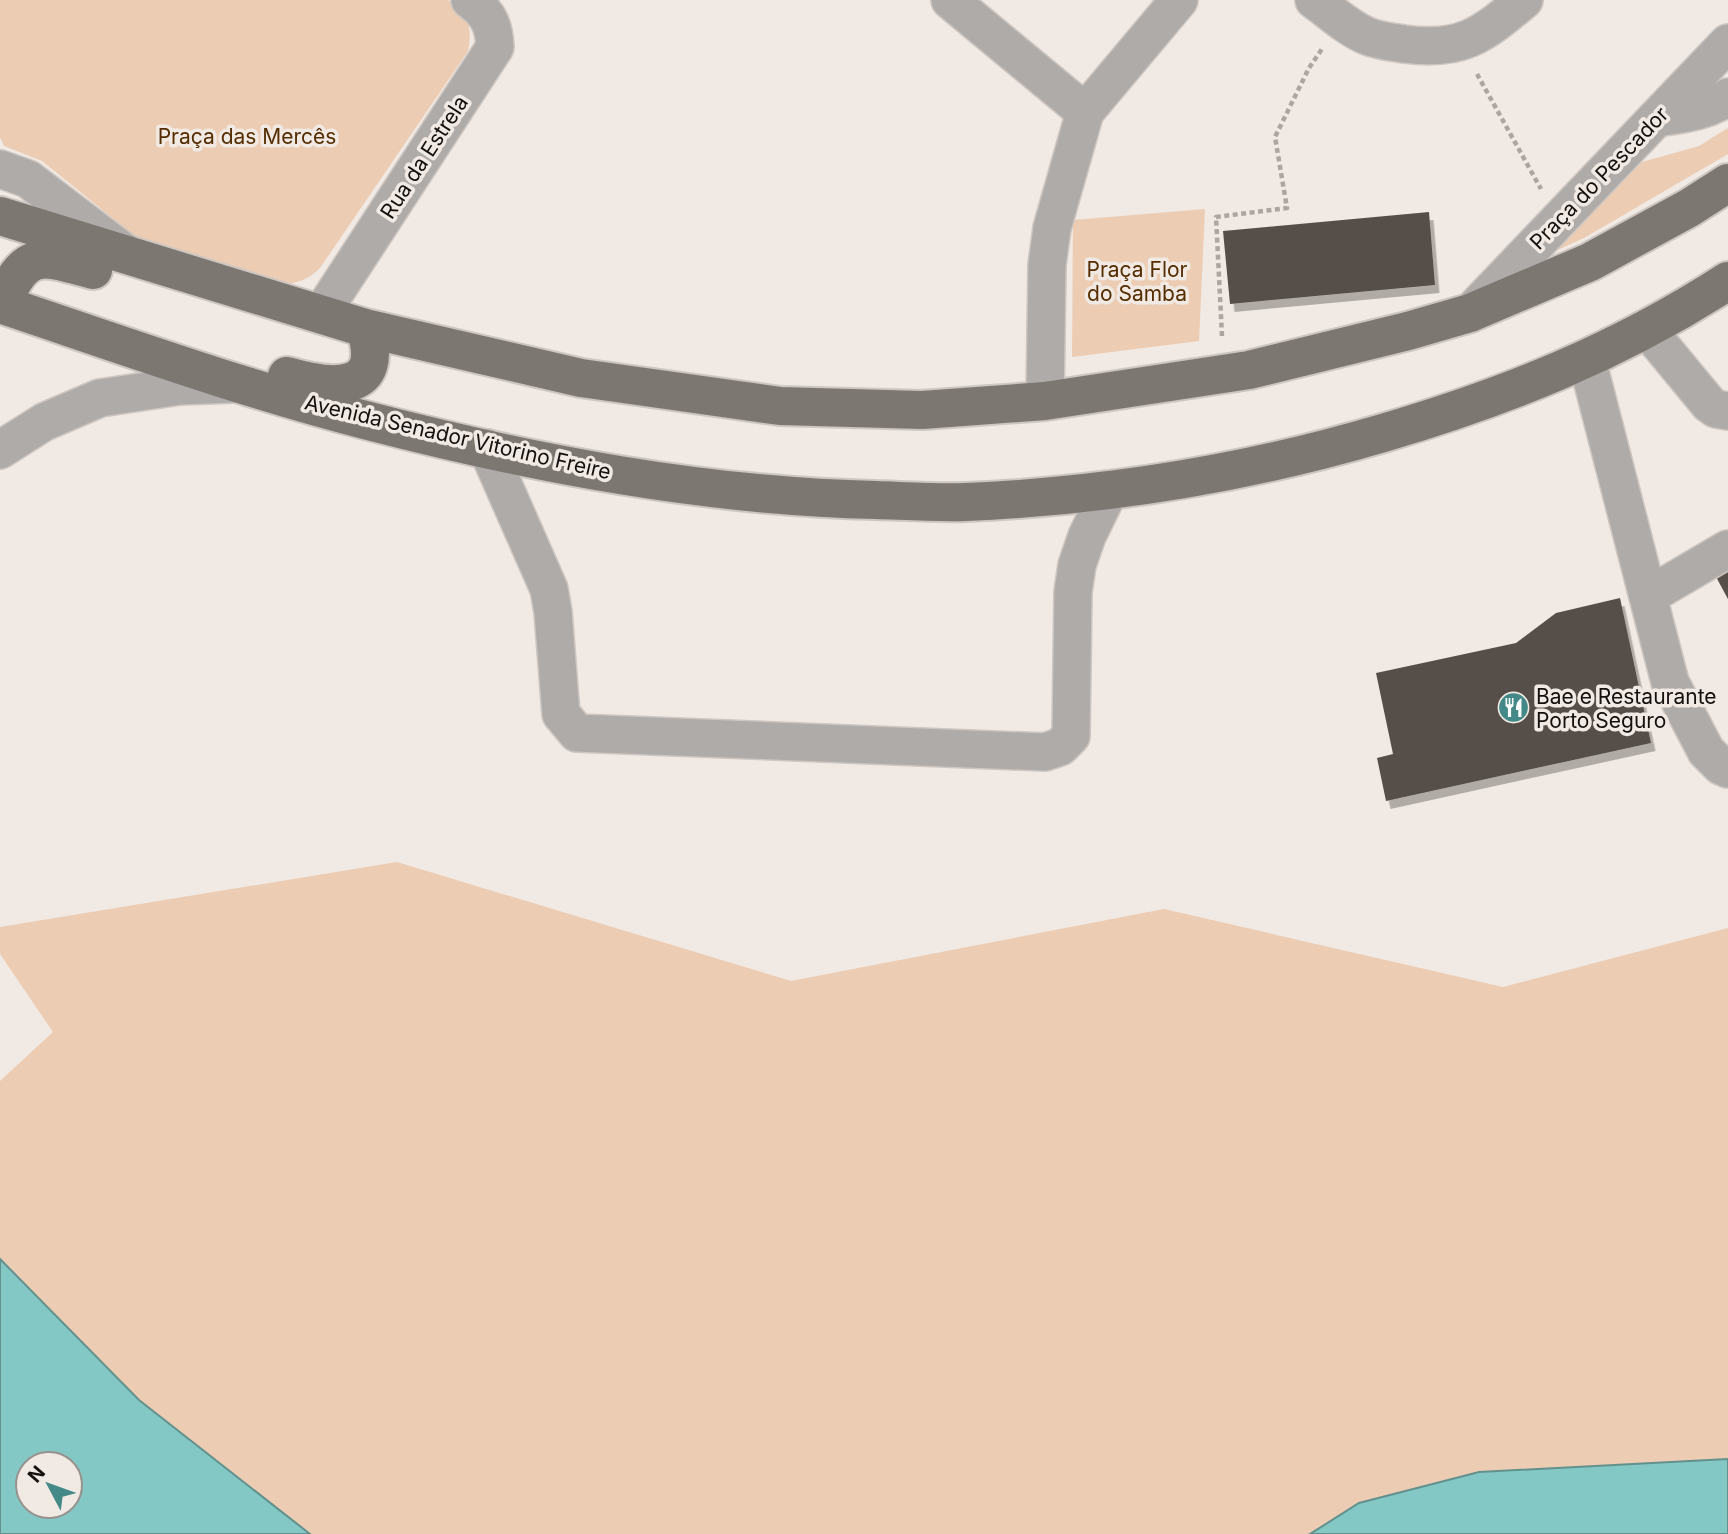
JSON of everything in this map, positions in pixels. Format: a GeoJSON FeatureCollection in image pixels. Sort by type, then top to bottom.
{"type":"FeatureCollection","features":[{"type":"Feature","properties":{"kind":"main road"},"geometry":{"type":"LineString","coordinates":[[0,216],[365,328],[581,378],[780,406],[922,410],[1045,401],[1250,370],[1408,331],[1470,313],[1590,262],[1656,227],[1728,183]]}},
{"type":"Feature","properties":{"kind":"main road"},"geometry":{"type":"LineString","coordinates":[[1,304],[20,271],[32,261],[49,257],[168,290],[226,285]]}},
{"type":"Feature","properties":{"kind":"main road","name":"Avenida Senador Vitorino Freire"},"geometry":{"type":"LineString","coordinates":[[1,304],[134,349],[368,421],[553,464],[763,495],[961,502],[1109,491],[1268,465],[1353,442],[1461,410],[1587,360],[1647,329],[1728,281]]}},
{"type":"Feature","properties":{"kind":"main road"},"geometry":{"type":"LineString","coordinates":[[134,349],[222,358],[316,385],[332,386],[357,378],[367,371],[371,345],[365,328]]}},
{"type":"Feature","properties":{"kind":"street","name":"Rua da Estrela"},"geometry":{"type":"LineString","coordinates":[[321,314],[495,47],[495,31],[491,20],[470,0]]}},
{"type":"Feature","properties":{"kind":"street"},"geometry":{"type":"LineString","coordinates":[[950,0],[1086,111]]}},
{"type":"Feature","properties":{"kind":"street"},"geometry":{"type":"LineString","coordinates":[[1045,401],[1047,265],[1052,228],[1086,111],[1179,0]]}},
{"type":"Feature","properties":{"kind":"street"},"geometry":{"type":"LineString","coordinates":[[1328,9],[1367,36],[1417,46],[1460,43],[1493,26],[1524,0]]}},
{"type":"Feature","properties":{"kind":"street","name":"Praça do Pescador"},"geometry":{"type":"LineString","coordinates":[[1470,313],[1728,43]]}},
{"type":"Feature","properties":{"kind":"street"},"geometry":{"type":"LineString","coordinates":[[1657,118],[1695,112],[1715,106],[1728,97]]}},
{"type":"Feature","properties":{"kind":"street"},"geometry":{"type":"LineString","coordinates":[[0,169],[28,179],[131,257]]}},
{"type":"Feature","properties":{"kind":"street"},"geometry":{"type":"LineString","coordinates":[[1647,329],[1709,404],[1716,409],[1728,411]]}},
{"type":"Feature","properties":{"kind":"street"},"geometry":{"type":"LineString","coordinates":[[1587,360],[1670,682],[1706,751],[1721,766],[1728,769]]}},
{"type":"Feature","properties":{"kind":"street"},"geometry":{"type":"LineString","coordinates":[[0,450],[44,422],[100,398],[180,386],[242,383]]}},
{"type":"Feature","properties":{"kind":"street"},"geometry":{"type":"LineString","coordinates":[[487,448],[549,589],[561,714],[577,733],[1045,751],[1060,747],[1071,736],[1073,592],[1077,565],[1087,536],[1109,491]]}},
{"type":"Feature","properties":{"kind":"street"},"geometry":{"type":"LineString","coordinates":[[1648,596],[1728,549]]}},
{"type":"Feature","properties":{"kind":"path"},"geometry":{"type":"LineString","coordinates":[[1250,370],[1223,346],[1216,217],[1287,208],[1275,136],[1309,68],[1328,9]]}},
{"type":"Feature","properties":{"kind":"path"},"geometry":{"type":"LineString","coordinates":[[1460,43],[1558,220]]}},
{"type":"Feature","properties":{"kind":"green space","name":"Praça das Mercês"},"geometry":{"type":"Polygon","coordinates":[[[0,0],[448,0],[464,16],[470,35],[468,51],[320,268],[305,279],[287,284],[147,246],[42,161],[4,146],[0,137],[0,0]]]}},
{"type":"Feature","properties":{"kind":"green space"},"geometry":{"type":"Polygon","coordinates":[[[1728,128],[1728,154],[1584,238],[1553,252],[1642,162],[1699,146],[1728,128]]]}},
{"type":"Feature","properties":{"kind":"green space","name":"Praça Flor do Samba"},"geometry":{"type":"Polygon","coordinates":[[[1205,209],[1199,341],[1072,357],[1073,220],[1205,209]]]}},
{"type":"Feature","properties":{"kind":"green space"},"geometry":{"type":"Polygon","coordinates":[[[397,862],[791,981],[1164,909],[1503,987],[1728,928],[1728,1459],[1479,1472],[1359,1503],[1310,1534],[310,1534],[139,1400],[0,1259],[0,1081],[53,1032],[0,954],[0,927],[397,862]]]}},
{"type":"Feature","properties":{"kind":"water"},"geometry":{"type":"Polygon","coordinates":[[[0,1259],[139,1400],[310,1534],[0,1534],[0,1259]]]}},
{"type":"Feature","properties":{"kind":"water"},"geometry":{"type":"Polygon","coordinates":[[[1728,1459],[1728,1534],[1310,1534],[1359,1503],[1479,1472],[1728,1459]]]}},
{"type":"Feature","properties":{"kind":"building"},"geometry":{"type":"Polygon","coordinates":[[[1429,212],[1435,285],[1230,304],[1223,231],[1429,212]]]}},
{"type":"Feature","properties":{"kind":"building"},"geometry":{"type":"Polygon","coordinates":[[[1728,566],[1728,599],[1714,573],[1728,566]]]}},
{"type":"Feature","properties":{"kind":"building","name":"Bae e Restaurante Porto Seguro"},"geometry":{"type":"Polygon","coordinates":[[[1620,598],[1651,743],[1386,801],[1377,758],[1393,754],[1376,673],[1516,643],[1556,613],[1620,598]]]}},
{"type":"Feature","properties":{"kind":"place","name":"Bae e Restaurante Porto Seguro"},"geometry":{"type":"Point","coordinates":[1513,708]}}]}
